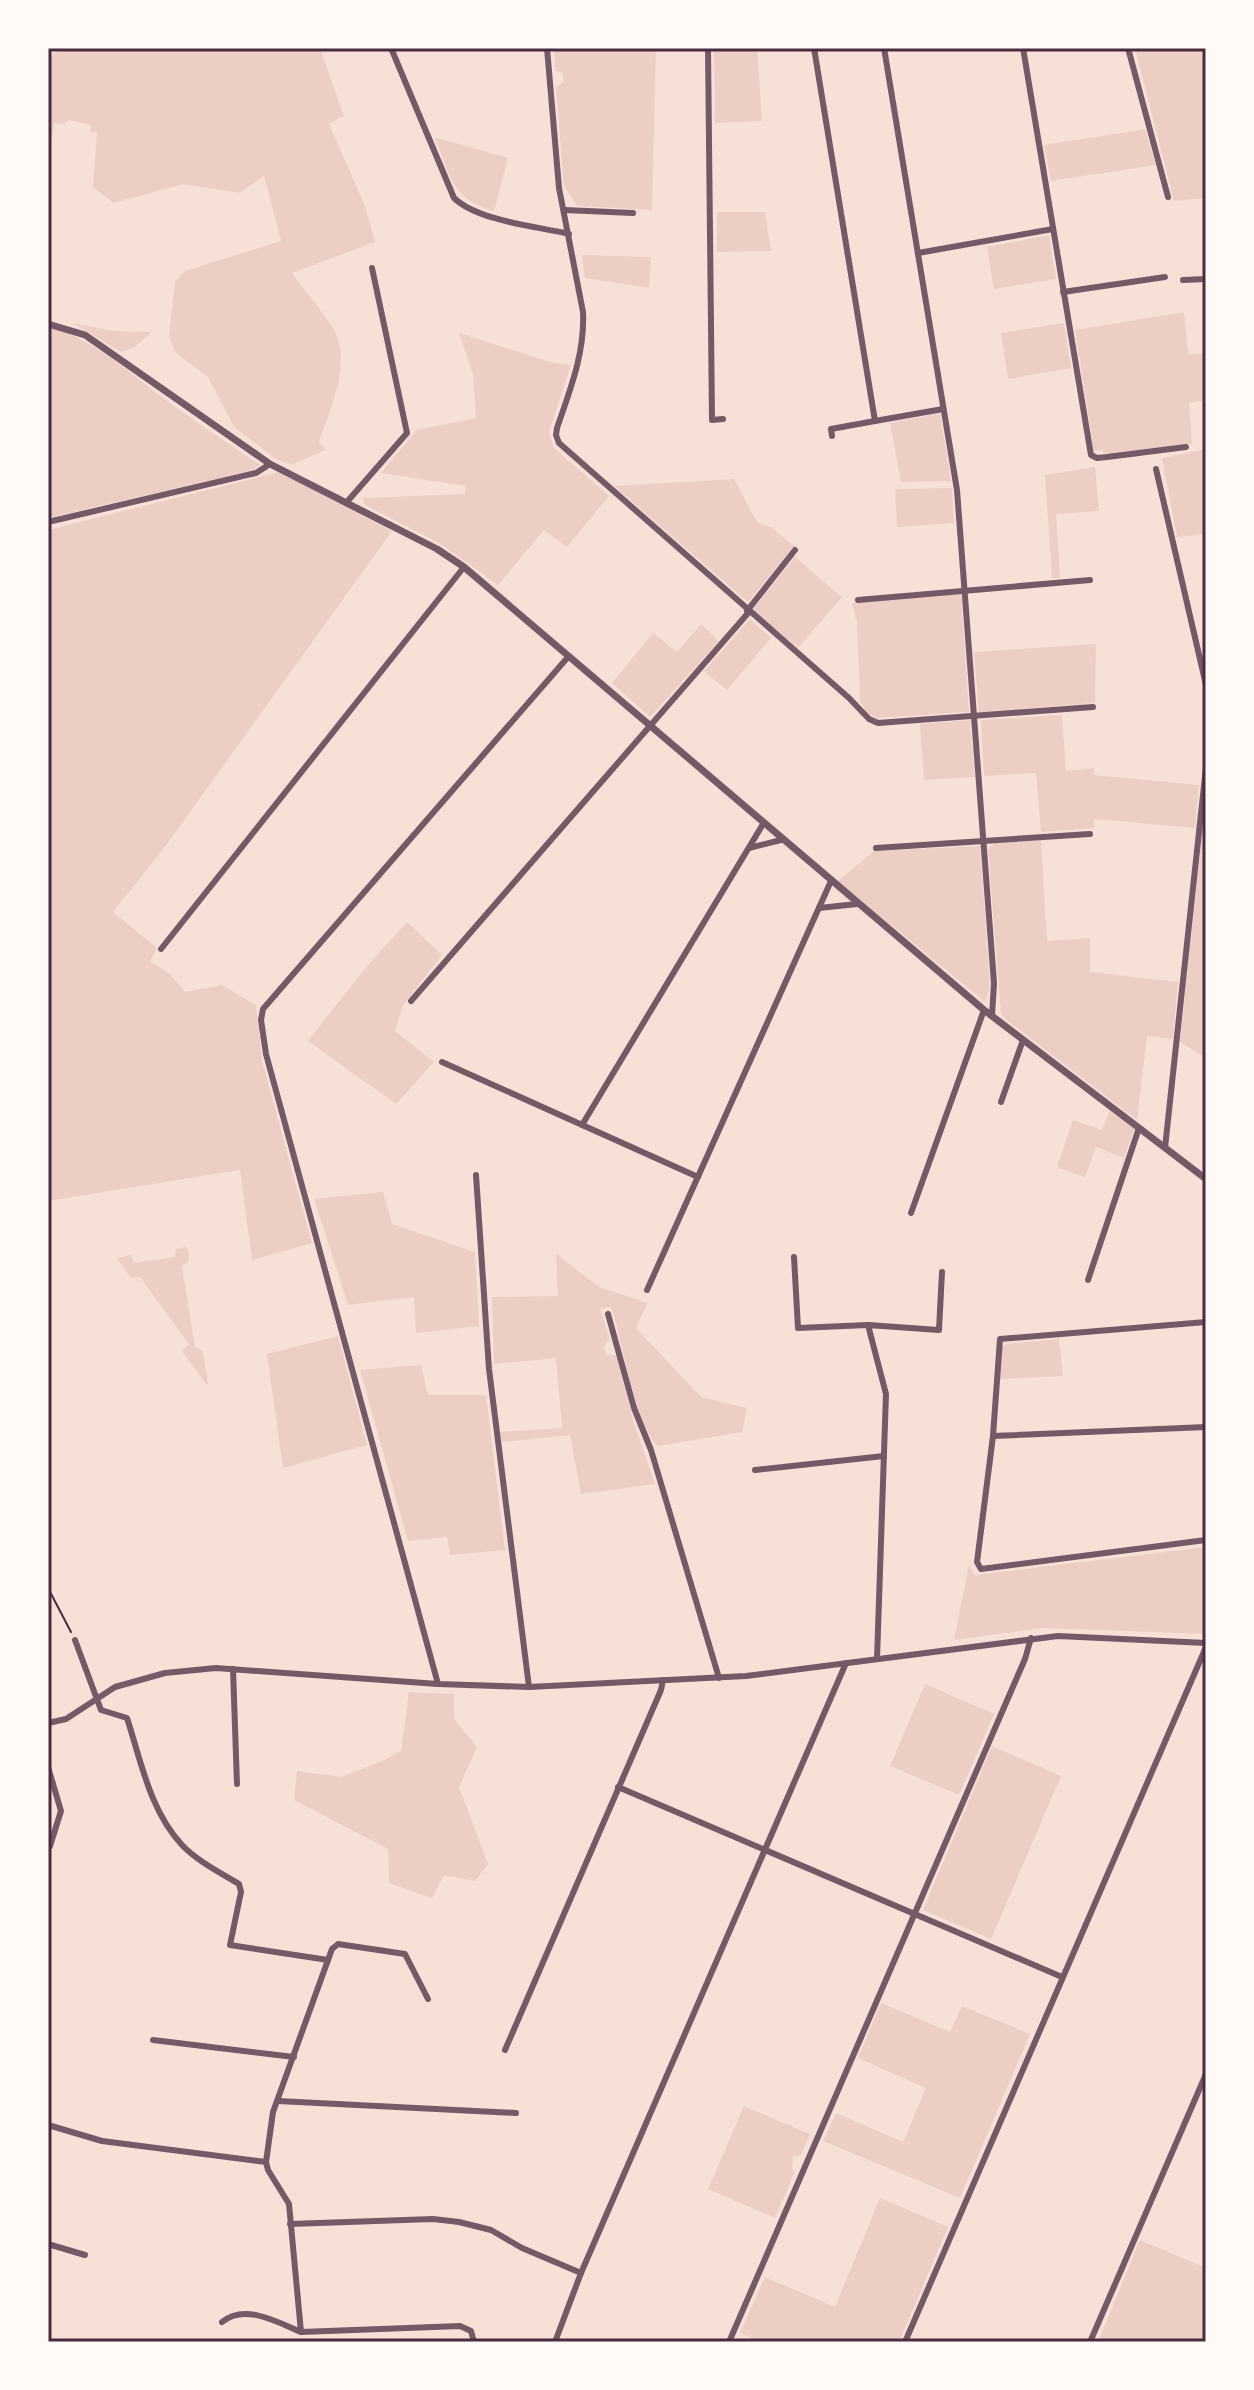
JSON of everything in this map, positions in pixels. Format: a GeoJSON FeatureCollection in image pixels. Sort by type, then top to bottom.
{"type":"FeatureCollection","features":[{"type":"Feature","properties":{"kind":"street"},"geometry":{"type":"LineString","coordinates":[[391,48],[454,198],[464,208],[483,214],[569,234]]}},
{"type":"Feature","properties":{"kind":"street"},"geometry":{"type":"LineString","coordinates":[[547,48],[559,188],[584,329],[582,350],[557,428],[559,443],[869,719],[878,723],[1093,707]]}},
{"type":"Feature","properties":{"kind":"street"},"geometry":{"type":"LineString","coordinates":[[708,48],[712,420],[723,419]]}},
{"type":"Feature","properties":{"kind":"street"},"geometry":{"type":"LineString","coordinates":[[814,48],[875,421]]}},
{"type":"Feature","properties":{"kind":"street"},"geometry":{"type":"LineString","coordinates":[[884,48],[957,490],[994,983],[992,1016]]}},
{"type":"Feature","properties":{"kind":"street"},"geometry":{"type":"LineString","coordinates":[[1023,48],[1091,455],[1097,458],[1186,447]]}},
{"type":"Feature","properties":{"kind":"street"},"geometry":{"type":"LineString","coordinates":[[1128,48],[1168,197]]}},
{"type":"Feature","properties":{"kind":"street"},"geometry":{"type":"LineString","coordinates":[[564,210],[633,213]]}},
{"type":"Feature","properties":{"kind":"street"},"geometry":{"type":"LineString","coordinates":[[918,253],[1053,229]]}},
{"type":"Feature","properties":{"kind":"street"},"geometry":{"type":"LineString","coordinates":[[346,503],[407,433],[372,268]]}},
{"type":"Feature","properties":{"kind":"street"},"geometry":{"type":"LineString","coordinates":[[1063,292],[1165,277]]}},
{"type":"Feature","properties":{"kind":"street"},"geometry":{"type":"LineString","coordinates":[[1183,280],[1206,279]]}},
{"type":"Feature","properties":{"kind":"street"},"geometry":{"type":"LineString","coordinates":[[48,324],[74,330],[101,344],[270,464],[437,549],[464,567],[984,1010],[1206,1179]]}},
{"type":"Feature","properties":{"kind":"street"},"geometry":{"type":"LineString","coordinates":[[832,436],[831,429],[943,409]]}},
{"type":"Feature","properties":{"kind":"street"},"geometry":{"type":"LineString","coordinates":[[48,522],[256,473],[270,464]]}},
{"type":"Feature","properties":{"kind":"street"},"geometry":{"type":"LineString","coordinates":[[1156,469],[1206,685]]}},
{"type":"Feature","properties":{"kind":"street"},"geometry":{"type":"LineString","coordinates":[[411,1001],[748,612],[795,550]]}},
{"type":"Feature","properties":{"kind":"street"},"geometry":{"type":"LineString","coordinates":[[161,949],[464,567]]}},
{"type":"Feature","properties":{"kind":"street"},"geometry":{"type":"LineString","coordinates":[[858,600],[1090,580]]}},
{"type":"Feature","properties":{"kind":"street"},"geometry":{"type":"LineString","coordinates":[[438,1684],[266,1054],[261,1020],[263,1009],[568,657]]}},
{"type":"Feature","properties":{"kind":"street"},"geometry":{"type":"LineString","coordinates":[[1165,1148],[1206,767]]}},
{"type":"Feature","properties":{"kind":"street"},"geometry":{"type":"LineString","coordinates":[[582,1125],[763,824]]}},
{"type":"Feature","properties":{"kind":"street"},"geometry":{"type":"LineString","coordinates":[[876,848],[1090,834]]}},
{"type":"Feature","properties":{"kind":"street"},"geometry":{"type":"LineString","coordinates":[[749,848],[781,840]]}},
{"type":"Feature","properties":{"kind":"street"},"geometry":{"type":"LineString","coordinates":[[647,1290],[831,881]]}},
{"type":"Feature","properties":{"kind":"street"},"geometry":{"type":"LineString","coordinates":[[819,908],[857,904]]}},
{"type":"Feature","properties":{"kind":"street"},"geometry":{"type":"LineString","coordinates":[[911,1213],[984,1010]]}},
{"type":"Feature","properties":{"kind":"street"},"geometry":{"type":"LineString","coordinates":[[1001,1102],[1023,1040]]}},
{"type":"Feature","properties":{"kind":"street"},"geometry":{"type":"LineString","coordinates":[[442,1062],[698,1177]]}},
{"type":"Feature","properties":{"kind":"street"},"geometry":{"type":"LineString","coordinates":[[1088,1280],[1139,1128]]}},
{"type":"Feature","properties":{"kind":"street"},"geometry":{"type":"LineString","coordinates":[[476,1175],[489,1369],[529,1687]]}},
{"type":"Feature","properties":{"kind":"street"},"geometry":{"type":"LineString","coordinates":[[794,1257],[798,1328],[868,1325],[939,1330],[942,1272]]}},
{"type":"Feature","properties":{"kind":"street"},"geometry":{"type":"LineString","coordinates":[[608,1314],[634,1408],[651,1450],[719,1678]]}},
{"type":"Feature","properties":{"kind":"street"},"geometry":{"type":"LineString","coordinates":[[1206,1322],[1000,1339],[993,1436],[977,1562],[981,1569],[1206,1540]]}},
{"type":"Feature","properties":{"kind":"street"},"geometry":{"type":"LineString","coordinates":[[868,1325],[886,1394],[877,1659]]}},
{"type":"Feature","properties":{"kind":"street"},"geometry":{"type":"LineString","coordinates":[[993,1436],[1206,1427]]}},
{"type":"Feature","properties":{"kind":"street"},"geometry":{"type":"LineString","coordinates":[[755,1470],[884,1456]]}},
{"type":"Feature","properties":{"kind":"street"},"geometry":{"type":"LineString","coordinates":[[48,1723],[66,1719],[115,1687],[165,1673],[233,1669],[438,1684],[529,1687],[719,1678],[1031,1638],[1086,1637],[1206,1645],[905,2342]]}},
{"type":"Feature","properties":{"kind":"street"},"geometry":{"type":"LineString","coordinates":[[729,2342],[1025,1659],[1031,1638]]}},
{"type":"Feature","properties":{"kind":"street"},"geometry":{"type":"LineString","coordinates":[[75,1640],[101,1710],[127,1718],[155,1806],[166,1826],[184,1848],[239,1884],[241,1892],[230,1945],[328,1960]]}},
{"type":"Feature","properties":{"kind":"street"},"geometry":{"type":"LineString","coordinates":[[555,2342],[581,2273],[846,1663]]}},
{"type":"Feature","properties":{"kind":"street"},"geometry":{"type":"LineString","coordinates":[[233,1669],[237,1784]]}},
{"type":"Feature","properties":{"kind":"street"},"geometry":{"type":"LineString","coordinates":[[505,2050],[663,1680]]}},
{"type":"Feature","properties":{"kind":"street"},"geometry":{"type":"LineString","coordinates":[[48,1767],[61,1811],[50,1846]]}},
{"type":"Feature","properties":{"kind":"street"},"geometry":{"type":"LineString","coordinates":[[618,1787],[1062,1977]]}},
{"type":"Feature","properties":{"kind":"street"},"geometry":{"type":"LineString","coordinates":[[301,2332],[289,2204],[266,2162],[273,2112],[332,1949],[338,1944],[405,1954],[428,1999]]}},
{"type":"Feature","properties":{"kind":"street"},"geometry":{"type":"LineString","coordinates":[[153,2040],[294,2057]]}},
{"type":"Feature","properties":{"kind":"street"},"geometry":{"type":"LineString","coordinates":[[1090,2342],[1206,2074]]}},
{"type":"Feature","properties":{"kind":"street"},"geometry":{"type":"LineString","coordinates":[[278,2101],[516,2113]]}},
{"type":"Feature","properties":{"kind":"street"},"geometry":{"type":"LineString","coordinates":[[48,2125],[102,2141],[266,2162]]}},
{"type":"Feature","properties":{"kind":"street"},"geometry":{"type":"LineString","coordinates":[[290,2224],[433,2219],[459,2222],[491,2230],[522,2248],[581,2273]]}},
{"type":"Feature","properties":{"kind":"street"},"geometry":{"type":"LineString","coordinates":[[48,2244],[85,2255]]}},
{"type":"Feature","properties":{"kind":"street"},"geometry":{"type":"LineString","coordinates":[[222,2322],[237,2313],[301,2332],[460,2326],[471,2331],[474,2342]]}},
{"type":"Feature","properties":{"kind":"path"},"geometry":{"type":"LineString","coordinates":[[48,1588],[75,1640]]}},
{"type":"Feature","properties":{"kind":"shaded area"},"geometry":{"type":"Polygon","coordinates":[[[73,48],[320,48],[344,116],[329,124],[365,206],[375,242],[292,273],[333,328],[339,341],[338,385],[319,442],[325,450],[291,465],[276,459],[234,427],[208,377],[175,352],[169,336],[175,282],[185,271],[281,241],[264,176],[239,193],[183,184],[113,203],[93,187],[97,133],[90,132],[91,125],[69,120],[64,124],[54,123],[48,163],[48,55],[73,48]]]}},
{"type":"Feature","properties":{"kind":"shaded area"},"geometry":{"type":"Polygon","coordinates":[[[554,48],[656,48],[652,210],[577,206],[564,186],[556,87],[564,82],[562,72],[555,71],[554,48]]]}},
{"type":"Feature","properties":{"kind":"shaded area"},"geometry":{"type":"Polygon","coordinates":[[[714,48],[757,48],[762,121],[715,123],[714,48]]]}},
{"type":"Feature","properties":{"kind":"shaded area"},"geometry":{"type":"Polygon","coordinates":[[[1135,48],[1206,48],[1206,198],[1174,201],[1135,48]]]}},
{"type":"Feature","properties":{"kind":"shaded area"},"geometry":{"type":"Polygon","coordinates":[[[1145,129],[1156,165],[1051,181],[1044,145],[1145,129]]]}},
{"type":"Feature","properties":{"kind":"shaded area"},"geometry":{"type":"Polygon","coordinates":[[[434,137],[508,158],[494,211],[460,193],[434,137]]]}},
{"type":"Feature","properties":{"kind":"shaded area"},"geometry":{"type":"Polygon","coordinates":[[[717,212],[765,212],[771,251],[717,252],[717,212]]]}},
{"type":"Feature","properties":{"kind":"shaded area"},"geometry":{"type":"Polygon","coordinates":[[[1049,235],[1056,279],[994,289],[987,247],[1049,235]]]}},
{"type":"Feature","properties":{"kind":"shaded area"},"geometry":{"type":"Polygon","coordinates":[[[582,255],[651,257],[649,288],[585,278],[582,255]]]}},
{"type":"Feature","properties":{"kind":"shaded area"},"geometry":{"type":"Polygon","coordinates":[[[1184,312],[1188,354],[1206,353],[1206,400],[1189,403],[1192,444],[1115,454],[1094,451],[1075,330],[1184,312]]]}},
{"type":"Feature","properties":{"kind":"shaded area"},"geometry":{"type":"Polygon","coordinates":[[[73,323],[113,331],[150,332],[133,348],[121,352],[73,323]]]}},
{"type":"Feature","properties":{"kind":"shaded area"},"geometry":{"type":"Polygon","coordinates":[[[1064,323],[1071,368],[1008,379],[1001,333],[1064,323]]]}},
{"type":"Feature","properties":{"kind":"shaded area"},"geometry":{"type":"Polygon","coordinates":[[[48,327],[95,347],[260,465],[254,470],[48,518],[48,327]]]}},
{"type":"Feature","properties":{"kind":"shaded area"},"geometry":{"type":"Polygon","coordinates":[[[459,333],[550,362],[571,365],[549,432],[554,448],[609,496],[567,547],[544,530],[498,585],[439,543],[365,505],[362,498],[465,494],[466,486],[381,473],[417,430],[476,418],[473,375],[459,333]]]}},
{"type":"Feature","properties":{"kind":"shaded area"},"geometry":{"type":"Polygon","coordinates":[[[940,413],[951,481],[901,482],[890,423],[940,413]]]}},
{"type":"Feature","properties":{"kind":"shaded area"},"geometry":{"type":"Polygon","coordinates":[[[1206,449],[1206,534],[1177,537],[1162,458],[1206,449]]]}},
{"type":"Feature","properties":{"kind":"shaded area"},"geometry":{"type":"Polygon","coordinates":[[[1095,467],[1099,511],[1056,514],[1060,578],[1052,578],[1045,475],[1095,467]]]}},
{"type":"Feature","properties":{"kind":"shaded area"},"geometry":{"type":"Polygon","coordinates":[[[279,472],[392,531],[167,844],[113,912],[157,948],[150,961],[171,975],[185,992],[222,985],[256,1005],[262,1061],[312,1243],[252,1260],[240,1170],[48,1201],[48,530],[279,472]]]}},
{"type":"Feature","properties":{"kind":"shaded area"},"geometry":{"type":"Polygon","coordinates":[[[734,479],[757,522],[772,528],[794,546],[748,602],[614,486],[734,479]]]}},
{"type":"Feature","properties":{"kind":"shaded area"},"geometry":{"type":"Polygon","coordinates":[[[952,488],[954,523],[897,527],[895,489],[952,488]]]}},
{"type":"Feature","properties":{"kind":"shaded area"},"geometry":{"type":"Polygon","coordinates":[[[795,557],[842,597],[798,648],[752,610],[795,557]]]}},
{"type":"Feature","properties":{"kind":"shaded area"},"geometry":{"type":"Polygon","coordinates":[[[961,594],[969,712],[877,718],[867,713],[860,701],[857,623],[852,603],[961,594]]]}},
{"type":"Feature","properties":{"kind":"shaded area"},"geometry":{"type":"Polygon","coordinates":[[[750,619],[771,638],[727,690],[704,671],[750,619]]]}},
{"type":"Feature","properties":{"kind":"shaded area"},"geometry":{"type":"Polygon","coordinates":[[[701,624],[719,641],[650,717],[612,683],[653,633],[677,652],[701,624]]]}},
{"type":"Feature","properties":{"kind":"shaded area"},"geometry":{"type":"Polygon","coordinates":[[[1096,644],[1095,703],[979,712],[974,652],[1096,644]]]}},
{"type":"Feature","properties":{"kind":"shaded area"},"geometry":{"type":"Polygon","coordinates":[[[1062,715],[1066,771],[1094,768],[1094,775],[1199,785],[1195,828],[1094,819],[1094,828],[1041,832],[1036,773],[984,776],[981,720],[1062,715]]]}},
{"type":"Feature","properties":{"kind":"shaded area"},"geometry":{"type":"Polygon","coordinates":[[[970,720],[975,777],[924,780],[920,724],[970,720]]]}},
{"type":"Feature","properties":{"kind":"shaded area"},"geometry":{"type":"Polygon","coordinates":[[[1206,815],[1206,1058],[1180,1042],[1206,815]]]}},
{"type":"Feature","properties":{"kind":"shaded area"},"geometry":{"type":"Polygon","coordinates":[[[1041,840],[1047,941],[1090,938],[1090,972],[1178,982],[1173,1039],[1147,1036],[1137,1120],[1001,1013],[988,849],[995,843],[1041,840]]]}},
{"type":"Feature","properties":{"kind":"shaded area"},"geometry":{"type":"Polygon","coordinates":[[[980,846],[990,986],[985,1002],[838,881],[874,851],[980,846]]]}},
{"type":"Feature","properties":{"kind":"shaded area"},"geometry":{"type":"Polygon","coordinates":[[[407,922],[442,955],[403,1005],[395,1031],[434,1062],[396,1104],[308,1041],[367,966],[407,922]]]}},
{"type":"Feature","properties":{"kind":"shaded area"},"geometry":{"type":"Polygon","coordinates":[[[1109,1111],[1134,1129],[1124,1158],[1096,1147],[1085,1177],[1057,1167],[1073,1120],[1102,1130],[1109,1111]]]}},
{"type":"Feature","properties":{"kind":"shaded area"},"geometry":{"type":"Polygon","coordinates":[[[383,1192],[392,1224],[475,1252],[479,1326],[416,1333],[414,1297],[348,1305],[314,1199],[383,1192]]]}},
{"type":"Feature","properties":{"kind":"shaded area"},"geometry":{"type":"Polygon","coordinates":[[[185,1247],[189,1261],[182,1266],[195,1347],[203,1351],[208,1384],[182,1351],[189,1344],[140,1277],[131,1278],[117,1258],[131,1255],[134,1263],[175,1257],[176,1249],[185,1247]]]}},
{"type":"Feature","properties":{"kind":"shaded area"},"geometry":{"type":"Polygon","coordinates":[[[556,1254],[599,1287],[648,1303],[636,1328],[701,1397],[747,1408],[742,1432],[658,1446],[642,1421],[611,1307],[600,1309],[610,1339],[604,1346],[606,1355],[616,1355],[634,1423],[655,1484],[581,1494],[570,1435],[502,1442],[500,1432],[562,1428],[556,1358],[494,1364],[492,1297],[558,1296],[556,1254]]]}},
{"type":"Feature","properties":{"kind":"shaded area"},"geometry":{"type":"Polygon","coordinates":[[[338,1336],[367,1445],[283,1468],[267,1354],[338,1336]]]}},
{"type":"Feature","properties":{"kind":"shaded area"},"geometry":{"type":"Polygon","coordinates":[[[1059,1339],[1063,1376],[1000,1379],[1002,1347],[1006,1344],[1059,1339]]]}},
{"type":"Feature","properties":{"kind":"shaded area"},"geometry":{"type":"Polygon","coordinates":[[[421,1365],[428,1395],[486,1395],[505,1550],[450,1555],[447,1537],[408,1541],[360,1370],[421,1365]]]}},
{"type":"Feature","properties":{"kind":"shaded area"},"geometry":{"type":"Polygon","coordinates":[[[1206,1547],[1206,1634],[1044,1628],[954,1640],[969,1565],[975,1575],[1206,1547]]]}},
{"type":"Feature","properties":{"kind":"shaded area"},"geometry":{"type":"Polygon","coordinates":[[[925,1684],[994,1714],[959,1795],[890,1766],[925,1684]]]}},
{"type":"Feature","properties":{"kind":"shaded area"},"geometry":{"type":"Polygon","coordinates":[[[409,1692],[454,1694],[454,1719],[477,1747],[459,1787],[488,1864],[475,1881],[444,1875],[432,1898],[389,1883],[388,1849],[294,1800],[297,1771],[341,1777],[401,1751],[409,1692]]]}},
{"type":"Feature","properties":{"kind":"shaded area"},"geometry":{"type":"Polygon","coordinates":[[[992,1746],[1061,1776],[991,1939],[923,1910],[992,1746]]]}},
{"type":"Feature","properties":{"kind":"shaded area"},"geometry":{"type":"Polygon","coordinates":[[[881,2003],[950,2032],[962,2006],[1030,2034],[960,2198],[823,2141],[836,2113],[903,2142],[926,2088],[858,2058],[881,2003]]]}},
{"type":"Feature","properties":{"kind":"shaded area"},"geometry":{"type":"Polygon","coordinates":[[[744,2106],[810,2134],[801,2155],[793,2157],[792,2169],[795,2171],[775,2218],[708,2189],[744,2106]]]}},
{"type":"Feature","properties":{"kind":"shaded area"},"geometry":{"type":"Polygon","coordinates":[[[880,2198],[948,2227],[899,2342],[762,2342],[740,2333],[765,2277],[835,2307],[880,2198]]]}},
{"type":"Feature","properties":{"kind":"shaded area"},"geometry":{"type":"Polygon","coordinates":[[[1140,2240],[1206,2268],[1206,2342],[1098,2342],[1140,2240]]]}}]}
